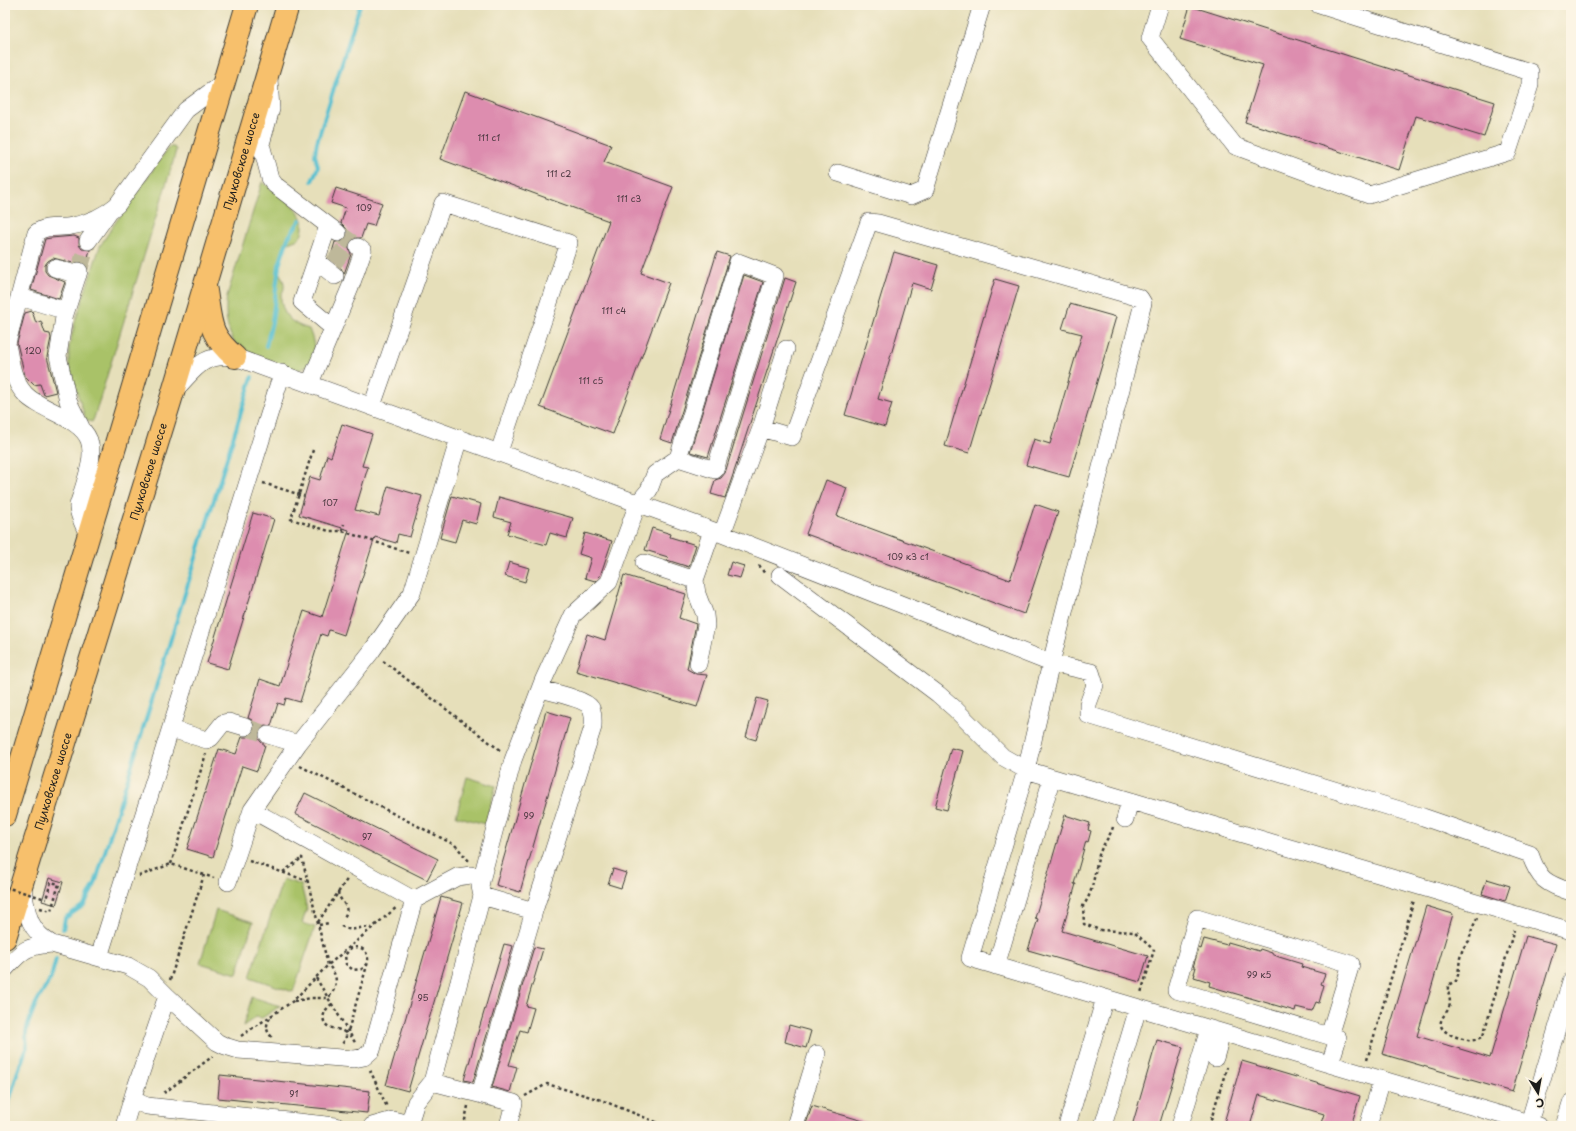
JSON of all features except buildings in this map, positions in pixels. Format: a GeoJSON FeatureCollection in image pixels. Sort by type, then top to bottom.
{"type":"FeatureCollection","features":[{"type":"Feature","properties":{"kind":"highway"},"geometry":{"type":"LineString","coordinates":[[7,802],[89,537],[247,5]]}},
{"type":"Feature","properties":{"kind":"highway","name":"Пулковское шоссе"},"geometry":{"type":"LineString","coordinates":[[5,938],[14,884],[173,392],[288,5]]}},
{"type":"Feature","properties":{"kind":"highway"},"geometry":{"type":"LineString","coordinates":[[205,284],[211,326],[221,345],[235,357]]}},
{"type":"Feature","properties":{"kind":"street"},"geometry":{"type":"LineString","coordinates":[[838,173],[911,196],[925,190],[982,5]]}},
{"type":"Feature","properties":{"kind":"street"},"geometry":{"type":"LineString","coordinates":[[1160,5],[1150,38],[1235,146],[1369,195],[1508,152],[1530,85],[1530,72],[1319,5]]}},
{"type":"Feature","properties":{"kind":"street"},"geometry":{"type":"LineString","coordinates":[[269,71],[271,110],[261,144],[270,178],[275,185],[333,229],[327,248],[316,261],[302,302],[333,328]]}},
{"type":"Feature","properties":{"kind":"street"},"geometry":{"type":"LineString","coordinates":[[88,241],[108,213],[117,205],[186,110],[225,81]]}},
{"type":"Feature","properties":{"kind":"street"},"geometry":{"type":"LineString","coordinates":[[372,406],[443,203],[569,243],[499,452]]}},
{"type":"Feature","properties":{"kind":"street"},"geometry":{"type":"LineString","coordinates":[[84,432],[68,419],[39,404],[25,394],[13,375],[7,342],[36,233],[42,229],[50,227],[71,226],[95,220],[108,213]]}},
{"type":"Feature","properties":{"kind":"street"},"geometry":{"type":"LineString","coordinates":[[761,428],[792,437],[869,222],[878,223],[1140,298],[1143,303],[1051,663],[1026,770],[970,958],[1534,1124],[1571,981]]}},
{"type":"Feature","properties":{"kind":"street"},"geometry":{"type":"LineString","coordinates":[[310,383],[333,328],[344,283],[363,251],[358,247]]}},
{"type":"Feature","properties":{"kind":"street"},"geometry":{"type":"LineString","coordinates":[[30,260],[51,267],[78,273],[64,317],[58,356],[68,401],[89,439],[92,452],[78,508],[89,537]]}},
{"type":"Feature","properties":{"kind":"street"},"geometry":{"type":"LineString","coordinates":[[316,261],[344,283]]}},
{"type":"Feature","properties":{"kind":"street"},"geometry":{"type":"LineString","coordinates":[[390,1124],[416,1102],[432,1082],[482,896],[480,886],[482,877],[513,760],[540,689],[573,615],[608,582],[638,503],[649,490],[655,474],[678,458],[738,262],[775,276],[715,470],[678,458]]}},
{"type":"Feature","properties":{"kind":"street"},"geometry":{"type":"LineString","coordinates":[[20,297],[66,311]]}},
{"type":"Feature","properties":{"kind":"street"},"geometry":{"type":"LineString","coordinates":[[698,664],[706,632],[706,625],[705,615],[697,594],[695,580],[761,428],[786,349]]}},
{"type":"Feature","properties":{"kind":"street"},"geometry":{"type":"LineString","coordinates":[[173,392],[205,359],[216,356],[235,357],[310,383],[717,532],[1051,663],[1091,672],[1095,685],[1088,704],[1088,714],[1415,815],[1530,854],[1536,872],[1551,884],[1571,892]]}},
{"type":"Feature","properties":{"kind":"street"},"geometry":{"type":"LineString","coordinates":[[99,957],[282,373]]}},
{"type":"Feature","properties":{"kind":"street"},"geometry":{"type":"LineString","coordinates":[[228,882],[252,810],[298,744],[371,652],[412,593],[459,438]]}},
{"type":"Feature","properties":{"kind":"street"},"geometry":{"type":"LineString","coordinates":[[644,563],[695,580]]}},
{"type":"Feature","properties":{"kind":"street"},"geometry":{"type":"LineString","coordinates":[[780,575],[938,694],[1003,757],[1026,770],[1571,931]]}},
{"type":"Feature","properties":{"kind":"street"},"geometry":{"type":"LineString","coordinates":[[476,1093],[593,727],[591,708],[584,702],[540,689]]}},
{"type":"Feature","properties":{"kind":"street"},"geometry":{"type":"LineString","coordinates":[[171,729],[207,740],[211,738],[223,724],[228,722],[245,727]]}},
{"type":"Feature","properties":{"kind":"street"},"geometry":{"type":"LineString","coordinates":[[268,735],[298,744]]}},
{"type":"Feature","properties":{"kind":"street"},"geometry":{"type":"LineString","coordinates":[[996,966],[1052,778]]}},
{"type":"Feature","properties":{"kind":"street"},"geometry":{"type":"LineString","coordinates":[[1125,819],[1126,800]]}},
{"type":"Feature","properties":{"kind":"street"},"geometry":{"type":"LineString","coordinates":[[252,810],[414,900]]}},
{"type":"Feature","properties":{"kind":"street"},"geometry":{"type":"LineString","coordinates":[[14,884],[29,920],[35,931],[42,938],[52,944],[128,966],[149,978],[217,1042],[225,1046],[246,1051],[354,1059],[364,1057],[372,1050],[414,900],[457,877],[471,875],[482,877]]}},
{"type":"Feature","properties":{"kind":"street"},"geometry":{"type":"LineString","coordinates":[[482,896],[534,911]]}},
{"type":"Feature","properties":{"kind":"street"},"geometry":{"type":"LineString","coordinates":[[1330,1036],[1351,964],[1197,918],[1176,990],[1330,1036],[1338,1038],[1330,1064]]}},
{"type":"Feature","properties":{"kind":"street"},"geometry":{"type":"LineString","coordinates":[[5,969],[20,952],[30,948],[52,944]]}},
{"type":"Feature","properties":{"kind":"street"},"geometry":{"type":"LineString","coordinates":[[124,1126],[167,996]]}},
{"type":"Feature","properties":{"kind":"street"},"geometry":{"type":"LineString","coordinates":[[1067,1126],[1105,998]]}},
{"type":"Feature","properties":{"kind":"street"},"geometry":{"type":"LineString","coordinates":[[1103,1126],[1138,1008]]}},
{"type":"Feature","properties":{"kind":"street"},"geometry":{"type":"LineString","coordinates":[[1216,1031],[1221,1062]]}},
{"type":"Feature","properties":{"kind":"street"},"geometry":{"type":"LineString","coordinates":[[1180,1126],[1216,1031]]}},
{"type":"Feature","properties":{"kind":"street"},"geometry":{"type":"LineString","coordinates":[[795,1126],[817,1054]]}},
{"type":"Feature","properties":{"kind":"street"},"geometry":{"type":"LineString","coordinates":[[1368,1126],[1382,1080]]}},
{"type":"Feature","properties":{"kind":"street"},"geometry":{"type":"LineString","coordinates":[[432,1082],[514,1103],[508,1126]]}},
{"type":"Feature","properties":{"kind":"street"},"geometry":{"type":"LineString","coordinates":[[134,1093],[137,1102],[147,1106],[336,1126]]}},
{"type":"Feature","properties":{"kind":"street"},"geometry":{"type":"LineString","coordinates":[[1564,1126],[1571,1103]]}},
{"type":"Feature","properties":{"kind":"path"},"geometry":{"type":"LineString","coordinates":[[313,450],[291,519],[329,531],[342,531],[423,557]]}},
{"type":"Feature","properties":{"kind":"path"},"geometry":{"type":"LineString","coordinates":[[249,479],[304,496]]}},
{"type":"Feature","properties":{"kind":"path"},"geometry":{"type":"LineString","coordinates":[[342,531],[344,524]]}},
{"type":"Feature","properties":{"kind":"path"},"geometry":{"type":"LineString","coordinates":[[371,652],[513,760]]}},
{"type":"Feature","properties":{"kind":"path"},"geometry":{"type":"LineString","coordinates":[[171,864],[211,738]]}},
{"type":"Feature","properties":{"kind":"path"},"geometry":{"type":"LineString","coordinates":[[288,760],[455,845],[482,877]]}},
{"type":"Feature","properties":{"kind":"path"},"geometry":{"type":"LineString","coordinates":[[1126,800],[1099,854],[1093,885],[1083,906],[1084,924],[1100,930],[1134,932],[1154,950],[1138,1008]]}},
{"type":"Feature","properties":{"kind":"path"},"geometry":{"type":"LineString","coordinates":[[282,872],[302,858],[311,843]]}},
{"type":"Feature","properties":{"kind":"path"},"geometry":{"type":"LineString","coordinates":[[237,857],[308,881]]}},
{"type":"Feature","properties":{"kind":"path"},"geometry":{"type":"LineString","coordinates":[[302,858],[328,965],[334,970],[336,978],[336,985],[328,998]]}},
{"type":"Feature","properties":{"kind":"path"},"geometry":{"type":"LineString","coordinates":[[123,882],[171,864],[228,882]]}},
{"type":"Feature","properties":{"kind":"path"},"geometry":{"type":"LineString","coordinates":[[318,924],[338,892],[356,868]]}},
{"type":"Feature","properties":{"kind":"path"},"geometry":{"type":"LineString","coordinates":[[167,996],[170,981],[204,875]]}},
{"type":"Feature","properties":{"kind":"path"},"geometry":{"type":"LineString","coordinates":[[14,884],[46,899],[51,882],[59,884],[51,911],[35,906]]}},
{"type":"Feature","properties":{"kind":"path"},"geometry":{"type":"LineString","coordinates":[[1363,1074],[1419,886]]}},
{"type":"Feature","properties":{"kind":"path"},"geometry":{"type":"LineString","coordinates":[[338,892],[338,898],[346,905],[347,909],[347,913],[344,917]]}},
{"type":"Feature","properties":{"kind":"path"},"geometry":{"type":"LineString","coordinates":[[147,1106],[225,1046],[293,1001],[328,965],[347,951],[400,904],[414,900]]}},
{"type":"Feature","properties":{"kind":"path"},"geometry":{"type":"LineString","coordinates":[[1483,905],[1472,928],[1469,942],[1463,948],[1456,981],[1448,985],[1447,992],[1450,1006],[1441,1022],[1442,1028],[1446,1032],[1468,1040],[1477,1040],[1483,1036],[1519,916]]}},
{"type":"Feature","properties":{"kind":"path"},"geometry":{"type":"LineString","coordinates":[[318,924],[329,923]]}},
{"type":"Feature","properties":{"kind":"path"},"geometry":{"type":"LineString","coordinates":[[341,926],[351,930],[362,927],[372,928]]}},
{"type":"Feature","properties":{"kind":"path"},"geometry":{"type":"LineString","coordinates":[[344,1033],[348,1031],[368,962],[367,954],[364,950],[355,947],[347,951]]}},
{"type":"Feature","properties":{"kind":"path"},"geometry":{"type":"LineString","coordinates":[[347,951],[345,960],[349,968],[357,971],[362,969],[368,962]]}},
{"type":"Feature","properties":{"kind":"path"},"geometry":{"type":"LineString","coordinates":[[316,978],[364,1057],[390,1124]]}},
{"type":"Feature","properties":{"kind":"path"},"geometry":{"type":"LineString","coordinates":[[293,1001],[311,998],[328,998]]}},
{"type":"Feature","properties":{"kind":"path"},"geometry":{"type":"LineString","coordinates":[[332,1004],[327,1007],[323,1017],[328,1027],[342,1030],[344,1033],[345,1041],[342,1045],[338,1046]]}},
{"type":"Feature","properties":{"kind":"path"},"geometry":{"type":"LineString","coordinates":[[271,1016],[267,1022],[266,1028],[268,1034],[274,1039]]}},
{"type":"Feature","properties":{"kind":"path"},"geometry":{"type":"LineString","coordinates":[[1209,1126],[1221,1062]]}},
{"type":"Feature","properties":{"kind":"path"},"geometry":{"type":"LineString","coordinates":[[514,1103],[547,1084],[601,1100],[666,1126]]}},
{"type":"Feature","properties":{"kind":"path"},"geometry":{"type":"LineString","coordinates":[[464,1126],[476,1093]]}},
{"type":"Feature","properties":{"kind":"path"},"geometry":{"type":"LineString","coordinates":[[465,1120],[470,1126]]}},
{"type":"Feature","properties":{"kind":"green space"},"geometry":{"type":"Polygon","coordinates":[[[169,147],[174,147],[176,150],[173,162],[92,422],[86,420],[69,368],[69,347],[75,322],[100,246],[169,147]]]}},
{"type":"Feature","properties":{"kind":"green space"},"geometry":{"type":"Polygon","coordinates":[[[262,182],[288,201],[294,207],[302,220],[302,235],[285,246],[278,270],[284,283],[284,289],[281,294],[283,309],[293,322],[309,329],[314,343],[314,356],[312,361],[308,366],[293,371],[283,365],[240,349],[232,338],[226,317],[227,296],[262,182]]]}},
{"type":"Feature","properties":{"kind":"green space"},"geometry":{"type":"Polygon","coordinates":[[[467,777],[496,786],[485,824],[456,816],[467,777]]]}},
{"type":"Feature","properties":{"kind":"green space"},"geometry":{"type":"Polygon","coordinates":[[[283,879],[301,885],[307,909],[302,923],[315,927],[293,992],[250,977],[283,879]]]}},
{"type":"Feature","properties":{"kind":"green space"},"geometry":{"type":"Polygon","coordinates":[[[216,910],[253,922],[237,974],[200,963],[216,910]]]}},
{"type":"Feature","properties":{"kind":"green space"},"geometry":{"type":"Polygon","coordinates":[[[252,997],[280,1006],[262,1018],[256,1017],[243,1026],[252,997]]]}},
{"type":"Feature","properties":{"kind":"waterway"},"geometry":{"type":"LineString","coordinates":[[312,181],[318,167],[315,155],[317,142],[360,5]]}},
{"type":"Feature","properties":{"kind":"waterway"},"geometry":{"type":"LineString","coordinates":[[266,346],[272,322],[279,265],[288,238],[300,220]]}},
{"type":"Feature","properties":{"kind":"waterway"},"geometry":{"type":"LineString","coordinates":[[63,929],[65,918],[84,905],[95,884],[252,377]]}},
{"type":"Feature","properties":{"kind":"waterway"},"geometry":{"type":"LineString","coordinates":[[5,1115],[17,1074],[27,1047],[26,1033],[28,1024],[36,1003],[51,978],[56,959]]}},
{"type":"Feature","properties":{"kind":"tunnel"},"geometry":{"type":"LineString","coordinates":[[338,233],[358,247]]}},
{"type":"Feature","properties":{"kind":"tunnel"},"geometry":{"type":"LineString","coordinates":[[79,271],[88,241]]}},
{"type":"Feature","properties":{"kind":"tunnel"},"geometry":{"type":"LineString","coordinates":[[332,251],[352,266]]}},
{"type":"Feature","properties":{"kind":"tunnel"},"geometry":{"type":"LineString","coordinates":[[245,727],[268,735]]}}]}
